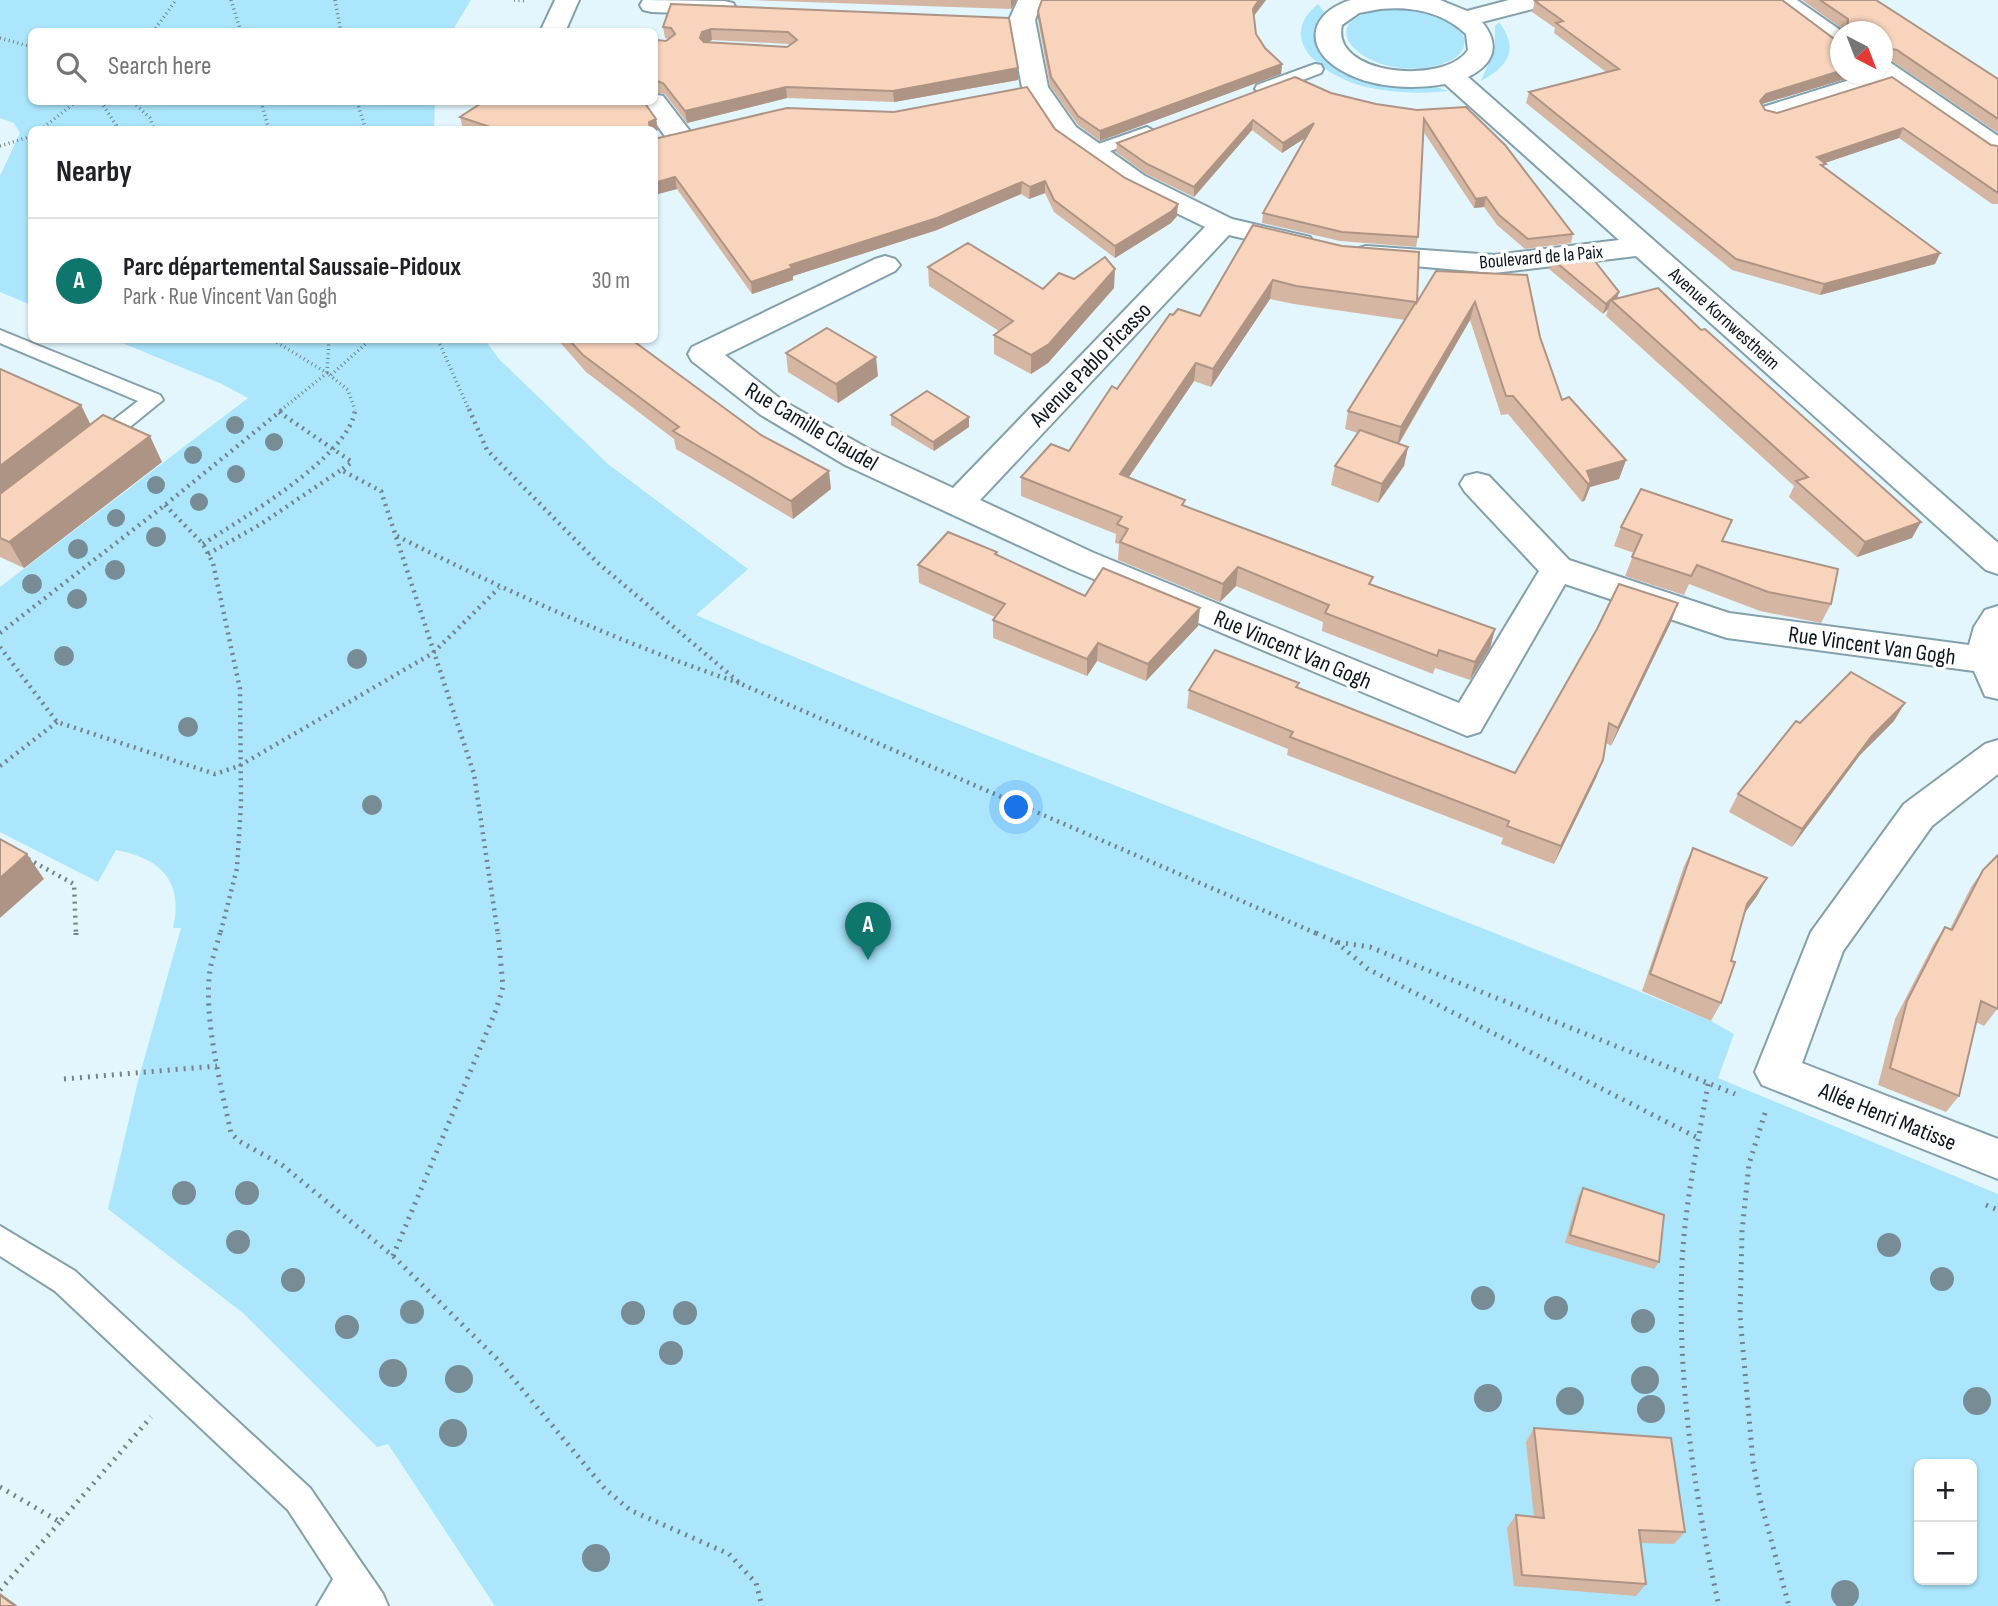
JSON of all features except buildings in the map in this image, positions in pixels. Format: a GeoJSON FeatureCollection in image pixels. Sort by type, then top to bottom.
{"type":"FeatureCollection","features":[{"type":"Feature","properties":{"kind":"street"},"geometry":{"type":"LineString","coordinates":[[554,28],[567,0]]}},
{"type":"Feature","properties":{"kind":"street"},"geometry":{"type":"LineString","coordinates":[[1464,19],[1539,0]]}},
{"type":"Feature","properties":{"kind":"street"},"geometry":{"type":"LineString","coordinates":[[1781,0],[1830,34]]}},
{"type":"Feature","properties":{"kind":"street"},"geometry":{"type":"LineString","coordinates":[[1409,1],[1439,8],[1464,19],[1477,31],[1482,43],[1479,56],[1469,67],[1451,75],[1401,80],[1375,75],[1352,66],[1336,55],[1327,42],[1327,29],[1342,4],[1409,1]]}},
{"type":"Feature","properties":{"kind":"street"},"geometry":{"type":"LineString","coordinates":[[643,28],[653,2],[748,9]]}},
{"type":"Feature","properties":{"kind":"street","name":"Boulevard de la Paix"},"geometry":{"type":"LineString","coordinates":[[1016,13],[1022,90],[1066,133],[1135,182],[1223,225],[1333,251],[1493,264],[1643,246]]}},
{"type":"Feature","properties":{"kind":"street","name":"Avenue Kornwestheim"},"geometry":{"type":"LineString","coordinates":[[1451,75],[1998,562]]}},
{"type":"Feature","properties":{"kind":"street"},"geometry":{"type":"LineString","coordinates":[[1893,76],[1998,148]]}},
{"type":"Feature","properties":{"kind":"street"},"geometry":{"type":"LineString","coordinates":[[1772,113],[1853,84]]}},
{"type":"Feature","properties":{"kind":"street"},"geometry":{"type":"LineString","coordinates":[[656,105],[679,136]]}},
{"type":"Feature","properties":{"kind":"street","name":"Avenue Pablo Picasso"},"geometry":{"type":"LineString","coordinates":[[957,503],[1223,225]]}},
{"type":"Feature","properties":{"kind":"street","name":"Rue Camille Claudel"},"geometry":{"type":"LineString","coordinates":[[885,265],[703,354],[772,408],[857,457],[957,503]]}},
{"type":"Feature","properties":{"kind":"street","name":"Rue Vincent Van Gogh"},"geometry":{"type":"LineString","coordinates":[[1477,484],[1557,569],[1727,625],[1992,673]]}},
{"type":"Feature","properties":{"kind":"street","name":"Rue Vincent Van Gogh"},"geometry":{"type":"LineString","coordinates":[[957,503],[1082,561],[1467,722],[1557,569]]}},
{"type":"Feature","properties":{"kind":"street"},"geometry":{"type":"LineString","coordinates":[[1992,673],[1987,641],[1998,619]]}},
{"type":"Feature","properties":{"kind":"street"},"geometry":{"type":"LineString","coordinates":[[1772,1090],[1825,944],[1918,814],[1998,754]]}},
{"type":"Feature","properties":{"kind":"street","name":"Allée Henri Matisse"},"geometry":{"type":"LineString","coordinates":[[1772,1090],[1998,1159]]}},
{"type":"Feature","properties":{"kind":"lane"},"geometry":{"type":"LineString","coordinates":[[1250,94],[1315,69]]}},
{"type":"Feature","properties":{"kind":"lane"},"geometry":{"type":"LineString","coordinates":[[1093,152],[1158,128]]}},
{"type":"Feature","properties":{"kind":"lane"},"geometry":{"type":"LineString","coordinates":[[0,336],[153,400],[77,459]]}},
{"type":"Feature","properties":{"kind":"lane"},"geometry":{"type":"LineString","coordinates":[[0,1240],[65,1281],[299,1499],[353,1597]]}},
{"type":"Feature","properties":{"kind":"path"},"geometry":{"type":"LineString","coordinates":[[156,28],[176,0]]}},
{"type":"Feature","properties":{"kind":"path"},"geometry":{"type":"LineString","coordinates":[[232,0],[240,28]]}},
{"type":"Feature","properties":{"kind":"path"},"geometry":{"type":"LineString","coordinates":[[335,0],[340,28]]}},
{"type":"Feature","properties":{"kind":"path"},"geometry":{"type":"LineString","coordinates":[[0,38],[28,46]]}},
{"type":"Feature","properties":{"kind":"path"},"geometry":{"type":"LineString","coordinates":[[45,126],[72,105]]}},
{"type":"Feature","properties":{"kind":"path"},"geometry":{"type":"LineString","coordinates":[[103,105],[116,126]]}},
{"type":"Feature","properties":{"kind":"path"},"geometry":{"type":"LineString","coordinates":[[135,105],[150,118],[153,126]]}},
{"type":"Feature","properties":{"kind":"path"},"geometry":{"type":"LineString","coordinates":[[262,105],[269,126]]}},
{"type":"Feature","properties":{"kind":"path"},"geometry":{"type":"LineString","coordinates":[[358,105],[365,126]]}},
{"type":"Feature","properties":{"kind":"path"},"geometry":{"type":"LineString","coordinates":[[0,146],[28,137]]}},
{"type":"Feature","properties":{"kind":"path"},"geometry":{"type":"LineString","coordinates":[[203,544],[285,487],[348,434],[354,410],[348,386],[278,343]]}},
{"type":"Feature","properties":{"kind":"path"},"geometry":{"type":"LineString","coordinates":[[329,343],[329,374]]}},
{"type":"Feature","properties":{"kind":"path"},"geometry":{"type":"LineString","coordinates":[[0,633],[366,343]]}},
{"type":"Feature","properties":{"kind":"path"},"geometry":{"type":"LineString","coordinates":[[439,343],[487,450],[598,563],[741,684]]}},
{"type":"Feature","properties":{"kind":"path"},"geometry":{"type":"LineString","coordinates":[[208,554],[261,524],[352,462],[279,412]]}},
{"type":"Feature","properties":{"kind":"path"},"geometry":{"type":"LineString","coordinates":[[341,470],[381,491],[433,653],[439,661],[474,774],[503,965],[503,987],[496,1010],[393,1256]]}},
{"type":"Feature","properties":{"kind":"path"},"geometry":{"type":"LineString","coordinates":[[165,505],[203,544],[208,554],[219,585],[240,689],[242,749],[239,766],[242,804],[237,868],[210,972],[211,1015],[231,1133],[239,1141],[282,1166],[393,1256],[497,1359],[605,1489],[630,1510],[729,1554],[756,1583],[762,1606]]}},
{"type":"Feature","properties":{"kind":"path"},"geometry":{"type":"LineString","coordinates":[[397,536],[499,588],[692,668],[741,684],[1336,942],[1370,947],[1708,1084],[1772,1090],[1749,1164],[1742,1232],[1741,1317],[1753,1462],[1760,1499],[1789,1606]]}},
{"type":"Feature","properties":{"kind":"path"},"geometry":{"type":"LineString","coordinates":[[0,647],[57,722],[215,774],[239,766],[433,653],[499,588]]}},
{"type":"Feature","properties":{"kind":"path"},"geometry":{"type":"LineString","coordinates":[[0,766],[57,722]]}},
{"type":"Feature","properties":{"kind":"path"},"geometry":{"type":"LineString","coordinates":[[24,857],[74,884],[76,941]]}},
{"type":"Feature","properties":{"kind":"path"},"geometry":{"type":"LineString","coordinates":[[1336,942],[1368,969],[1698,1138]]}},
{"type":"Feature","properties":{"kind":"path"},"geometry":{"type":"LineString","coordinates":[[64,1079],[218,1066]]}},
{"type":"Feature","properties":{"kind":"path"},"geometry":{"type":"LineString","coordinates":[[1708,1084],[1682,1262],[1683,1391],[1707,1552],[1719,1606]]}},
{"type":"Feature","properties":{"kind":"path"},"geometry":{"type":"LineString","coordinates":[[1974,1199],[1998,1210]]}},
{"type":"Feature","properties":{"kind":"path"},"geometry":{"type":"LineString","coordinates":[[0,1590],[178,1386]]}},
{"type":"Feature","properties":{"kind":"path"},"geometry":{"type":"LineString","coordinates":[[0,1487],[60,1522]]}},
{"type":"Feature","properties":{"kind":"shaded area"},"geometry":{"type":"Polygon","coordinates":[[[0,0],[471,0],[454,28],[28,28],[28,105],[435,105],[434,126],[28,126],[28,304],[0,292],[0,176],[20,133],[14,123],[0,118],[0,0]]]}},
{"type":"Feature","properties":{"kind":"shaded area"},"geometry":{"type":"Polygon","coordinates":[[[1318,4],[1324,12],[1315,36],[1319,47],[1448,91],[1407,92],[1376,89],[1336,76],[1322,67],[1303,45],[1301,32],[1305,18],[1318,4]]]}},
{"type":"Feature","properties":{"kind":"shaded area"},"geometry":{"type":"Polygon","coordinates":[[[1405,8],[1434,15],[1454,25],[1461,31],[1464,39],[1461,52],[1442,64],[1414,69],[1388,66],[1366,57],[1352,46],[1346,33],[1352,21],[1371,12],[1405,8]]]}},
{"type":"Feature","properties":{"kind":"shaded area"},"geometry":{"type":"Polygon","coordinates":[[[1499,22],[1509,41],[1508,56],[1498,69],[1481,81],[1495,48],[1495,26],[1499,22]]]}},
{"type":"Feature","properties":{"kind":"shaded area"},"geometry":{"type":"Polygon","coordinates":[[[122,343],[487,343],[499,359],[608,464],[748,569],[696,615],[948,720],[1458,918],[1711,1021],[1734,1034],[1718,1078],[1998,1194],[1998,1606],[495,1606],[388,1444],[377,1447],[243,1313],[108,1209],[138,1081],[181,928],[173,928],[176,912],[172,885],[157,866],[145,859],[116,850],[98,882],[0,832],[0,587],[248,398],[222,384],[122,343]]]}},
{"type":"Feature","properties":{"kind":"place","name":"Parc départemental Saussaie-Pidoux"},"geometry":{"type":"Point","coordinates":[868,960]}}]}
